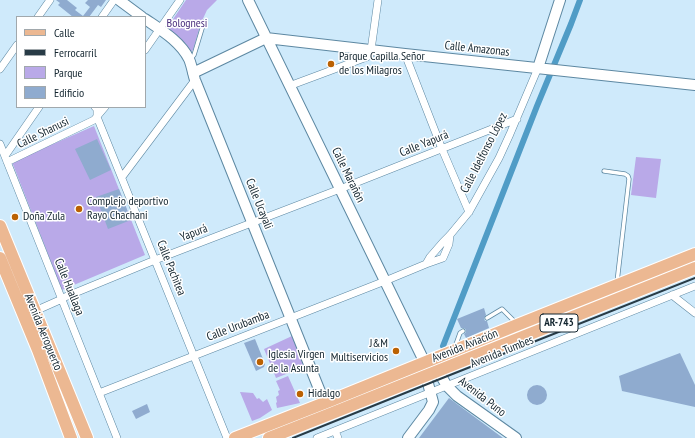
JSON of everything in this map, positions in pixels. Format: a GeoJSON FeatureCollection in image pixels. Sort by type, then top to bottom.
{"type":"FeatureCollection","features":[{"type":"Feature","properties":{"kind":"main road","name":"Avenida Aeropuerto"},"geometry":{"type":"LineString","coordinates":[[0,226],[35,310],[43,348],[71,438]]}},
{"type":"Feature","properties":{"kind":"main road","name":"Avenida Aviación"},"geometry":{"type":"LineString","coordinates":[[234,438],[326,403],[695,254]]}},
{"type":"Feature","properties":{"kind":"main road","name":"Avenida Aeropuerto"},"geometry":{"type":"LineString","coordinates":[[0,258],[87,438]]}},
{"type":"Feature","properties":{"kind":"main road","name":"Avenida Aviación"},"geometry":{"type":"LineString","coordinates":[[268,438],[695,268]]}},
{"type":"Feature","properties":{"kind":"street"},"geometry":{"type":"LineString","coordinates":[[39,16],[50,0]]}},
{"type":"Feature","properties":{"kind":"street"},"geometry":{"type":"LineString","coordinates":[[103,16],[114,0]]}},
{"type":"Feature","properties":{"kind":"street"},"geometry":{"type":"LineString","coordinates":[[119,0],[141,16]]}},
{"type":"Feature","properties":{"kind":"street"},"geometry":{"type":"LineString","coordinates":[[146,49],[180,0]]}},
{"type":"Feature","properties":{"kind":"street","name":"Calle Marañón"},"geometry":{"type":"LineString","coordinates":[[248,0],[425,362]]}},
{"type":"Feature","properties":{"kind":"street"},"geometry":{"type":"LineString","coordinates":[[289,86],[367,57],[371,50],[378,0]]}},
{"type":"Feature","properties":{"kind":"street","name":"Calle Idelfonso López"},"geometry":{"type":"LineString","coordinates":[[426,264],[430,257],[469,212],[499,158],[542,68],[560,0]]}},
{"type":"Feature","properties":{"kind":"street","name":"Calle Ucayali"},"geometry":{"type":"LineString","coordinates":[[146,20],[180,46],[190,61],[194,77],[320,394],[326,403],[330,414]]}},
{"type":"Feature","properties":{"kind":"street"},"geometry":{"type":"LineString","coordinates":[[122,177],[194,77],[266,38]]}},
{"type":"Feature","properties":{"kind":"street","name":"Calle Amazonas"},"geometry":{"type":"LineString","coordinates":[[266,38],[695,85]]}},
{"type":"Feature","properties":{"kind":"street"},"geometry":{"type":"LineString","coordinates":[[0,69],[16,47]]}},
{"type":"Feature","properties":{"kind":"street"},"geometry":{"type":"LineString","coordinates":[[405,54],[442,149],[469,212]]}},
{"type":"Feature","properties":{"kind":"street"},"geometry":{"type":"LineString","coordinates":[[6,159],[38,108]]}},
{"type":"Feature","properties":{"kind":"street","name":"Calle Pachitea"},"geometry":{"type":"LineString","coordinates":[[96,108],[98,109],[97,117],[227,438]]}},
{"type":"Feature","properties":{"kind":"street","name":"Calle Shanusi"},"geometry":{"type":"LineString","coordinates":[[6,159],[94,120],[103,108]]}},
{"type":"Feature","properties":{"kind":"street","name":"Calle Yapurá"},"geometry":{"type":"LineString","coordinates":[[340,189],[517,119]]}},
{"type":"Feature","properties":{"kind":"street","name":"Calle Huallaga"},"geometry":{"type":"LineString","coordinates":[[0,144],[117,438]]}},
{"type":"Feature","properties":{"kind":"street","name":"Yapurá"},"geometry":{"type":"LineString","coordinates":[[35,310],[62,299],[65,296],[155,260],[340,189]]}},
{"type":"Feature","properties":{"kind":"street"},"geometry":{"type":"LineString","coordinates":[[385,281],[443,258],[450,235]]}},
{"type":"Feature","properties":{"kind":"street","name":"Calle Urubamba"},"geometry":{"type":"LineString","coordinates":[[99,393],[385,281]]}},
{"type":"Feature","properties":{"kind":"street","name":"Avenida Tumbes"},"geometry":{"type":"LineString","coordinates":[[317,438],[695,286]]}},
{"type":"Feature","properties":{"kind":"street"},"geometry":{"type":"LineString","coordinates":[[672,296],[695,313]]}},
{"type":"Feature","properties":{"kind":"street","name":"Avenida Puno"},"geometry":{"type":"LineString","coordinates":[[438,371],[447,386],[457,396],[516,438]]}},
{"type":"Feature","properties":{"kind":"street"},"geometry":{"type":"LineString","coordinates":[[408,438],[429,410],[433,402],[426,376]]}},
{"type":"Feature","properties":{"kind":"street"},"geometry":{"type":"LineString","coordinates":[[335,431],[338,438]]}},
{"type":"Feature","properties":{"kind":"lane"},"geometry":{"type":"LineString","coordinates":[[190,61],[194,55],[204,22]]}},
{"type":"Feature","properties":{"kind":"lane"},"geometry":{"type":"LineString","coordinates":[[604,171],[625,174],[629,179],[617,285]]}},
{"type":"Feature","properties":{"kind":"lane"},"geometry":{"type":"LineString","coordinates":[[487,318],[502,309],[517,325]]}},
{"type":"Feature","properties":{"kind":"lane"},"geometry":{"type":"LineString","coordinates":[[453,351],[460,333],[463,331]]}},
{"type":"Feature","properties":{"kind":"green space","name":"Bolognesi"},"geometry":{"type":"Polygon","coordinates":[[[186,0],[217,0],[207,10],[201,23],[193,50],[190,52],[186,44],[167,28],[186,0]]]}},
{"type":"Feature","properties":{"kind":"green space","name":"Complejo deportivo Rayo Chachani"},"geometry":{"type":"Polygon","coordinates":[[[94,126],[145,255],[62,290],[12,162],[94,126]]]}},
{"type":"Feature","properties":{"kind":"green space"},"geometry":{"type":"Polygon","coordinates":[[[636,157],[661,159],[656,198],[631,195],[636,157]]]}},
{"type":"Feature","properties":{"kind":"green space"},"geometry":{"type":"Polygon","coordinates":[[[695,258],[695,264],[443,365],[441,360],[695,258]]]}},
{"type":"Feature","properties":{"kind":"green space"},"geometry":{"type":"Polygon","coordinates":[[[292,336],[304,367],[276,378],[264,349],[292,336]]]}},
{"type":"Feature","properties":{"kind":"green space"},"geometry":{"type":"Polygon","coordinates":[[[288,376],[300,403],[277,408],[276,397],[279,395],[278,391],[280,390],[276,381],[288,376]]]}},
{"type":"Feature","properties":{"kind":"green space"},"geometry":{"type":"Polygon","coordinates":[[[240,392],[253,393],[257,399],[259,398],[263,402],[267,399],[272,410],[260,418],[252,421],[240,392]]]}},
{"type":"Feature","properties":{"kind":"building"},"geometry":{"type":"Polygon","coordinates":[[[56,0],[67,0],[77,8],[75,10],[83,16],[72,16],[58,5],[60,3],[56,0]]]}},
{"type":"Feature","properties":{"kind":"building"},"geometry":{"type":"Polygon","coordinates":[[[88,0],[106,0],[101,7],[98,5],[90,16],[83,16],[90,7],[85,3],[88,0]]]}},
{"type":"Feature","properties":{"kind":"building"},"geometry":{"type":"Polygon","coordinates":[[[97,139],[111,170],[90,180],[75,149],[97,139]]]}},
{"type":"Feature","properties":{"kind":"building"},"geometry":{"type":"Polygon","coordinates":[[[119,189],[131,220],[108,229],[96,197],[119,189]]]}},
{"type":"Feature","properties":{"kind":"building"},"geometry":{"type":"Polygon","coordinates":[[[484,308],[486,315],[484,318],[485,321],[487,321],[489,328],[466,338],[464,334],[466,330],[461,328],[457,319],[484,308]]]}},
{"type":"Feature","properties":{"kind":"building"},"geometry":{"type":"Polygon","coordinates":[[[255,339],[265,364],[264,367],[256,371],[244,343],[255,339]]]}},
{"type":"Feature","properties":{"kind":"building"},"geometry":{"type":"Polygon","coordinates":[[[680,353],[695,385],[695,407],[622,391],[619,376],[680,353]]]}},
{"type":"Feature","properties":{"kind":"building"},"geometry":{"type":"Polygon","coordinates":[[[533,385],[541,385],[547,391],[547,399],[541,405],[533,405],[527,399],[527,391],[533,385]]]}},
{"type":"Feature","properties":{"kind":"building"},"geometry":{"type":"Polygon","coordinates":[[[449,398],[453,401],[503,438],[419,438],[449,398]]]}},
{"type":"Feature","properties":{"kind":"building"},"geometry":{"type":"Polygon","coordinates":[[[147,404],[150,412],[136,419],[132,411],[147,404]]]}},
{"type":"Feature","properties":{"kind":"waterway"},"geometry":{"type":"LineString","coordinates":[[443,346],[580,0]]}},
{"type":"Feature","properties":{"kind":"railway"},"geometry":{"type":"LineString","coordinates":[[293,438],[695,278]]}},
{"type":"Feature","properties":{"kind":"place","name":"Parque Capilla Señor de los Milagros"},"geometry":{"type":"Point","coordinates":[331,64]}},
{"type":"Feature","properties":{"kind":"place","name":"Complejo deportivo Rayo Chachani"},"geometry":{"type":"Point","coordinates":[79,209]}},
{"type":"Feature","properties":{"kind":"place","name":"Doña Zula"},"geometry":{"type":"Point","coordinates":[15,217]}},
{"type":"Feature","properties":{"kind":"place","name":"J&M Multiservicios"},"geometry":{"type":"Point","coordinates":[396,351]}},
{"type":"Feature","properties":{"kind":"place","name":"Iglesia Virgen de la Asunta"},"geometry":{"type":"Point","coordinates":[260,362]}},
{"type":"Feature","properties":{"kind":"place","name":"Hidalgo"},"geometry":{"type":"Point","coordinates":[300,394]}}]}
